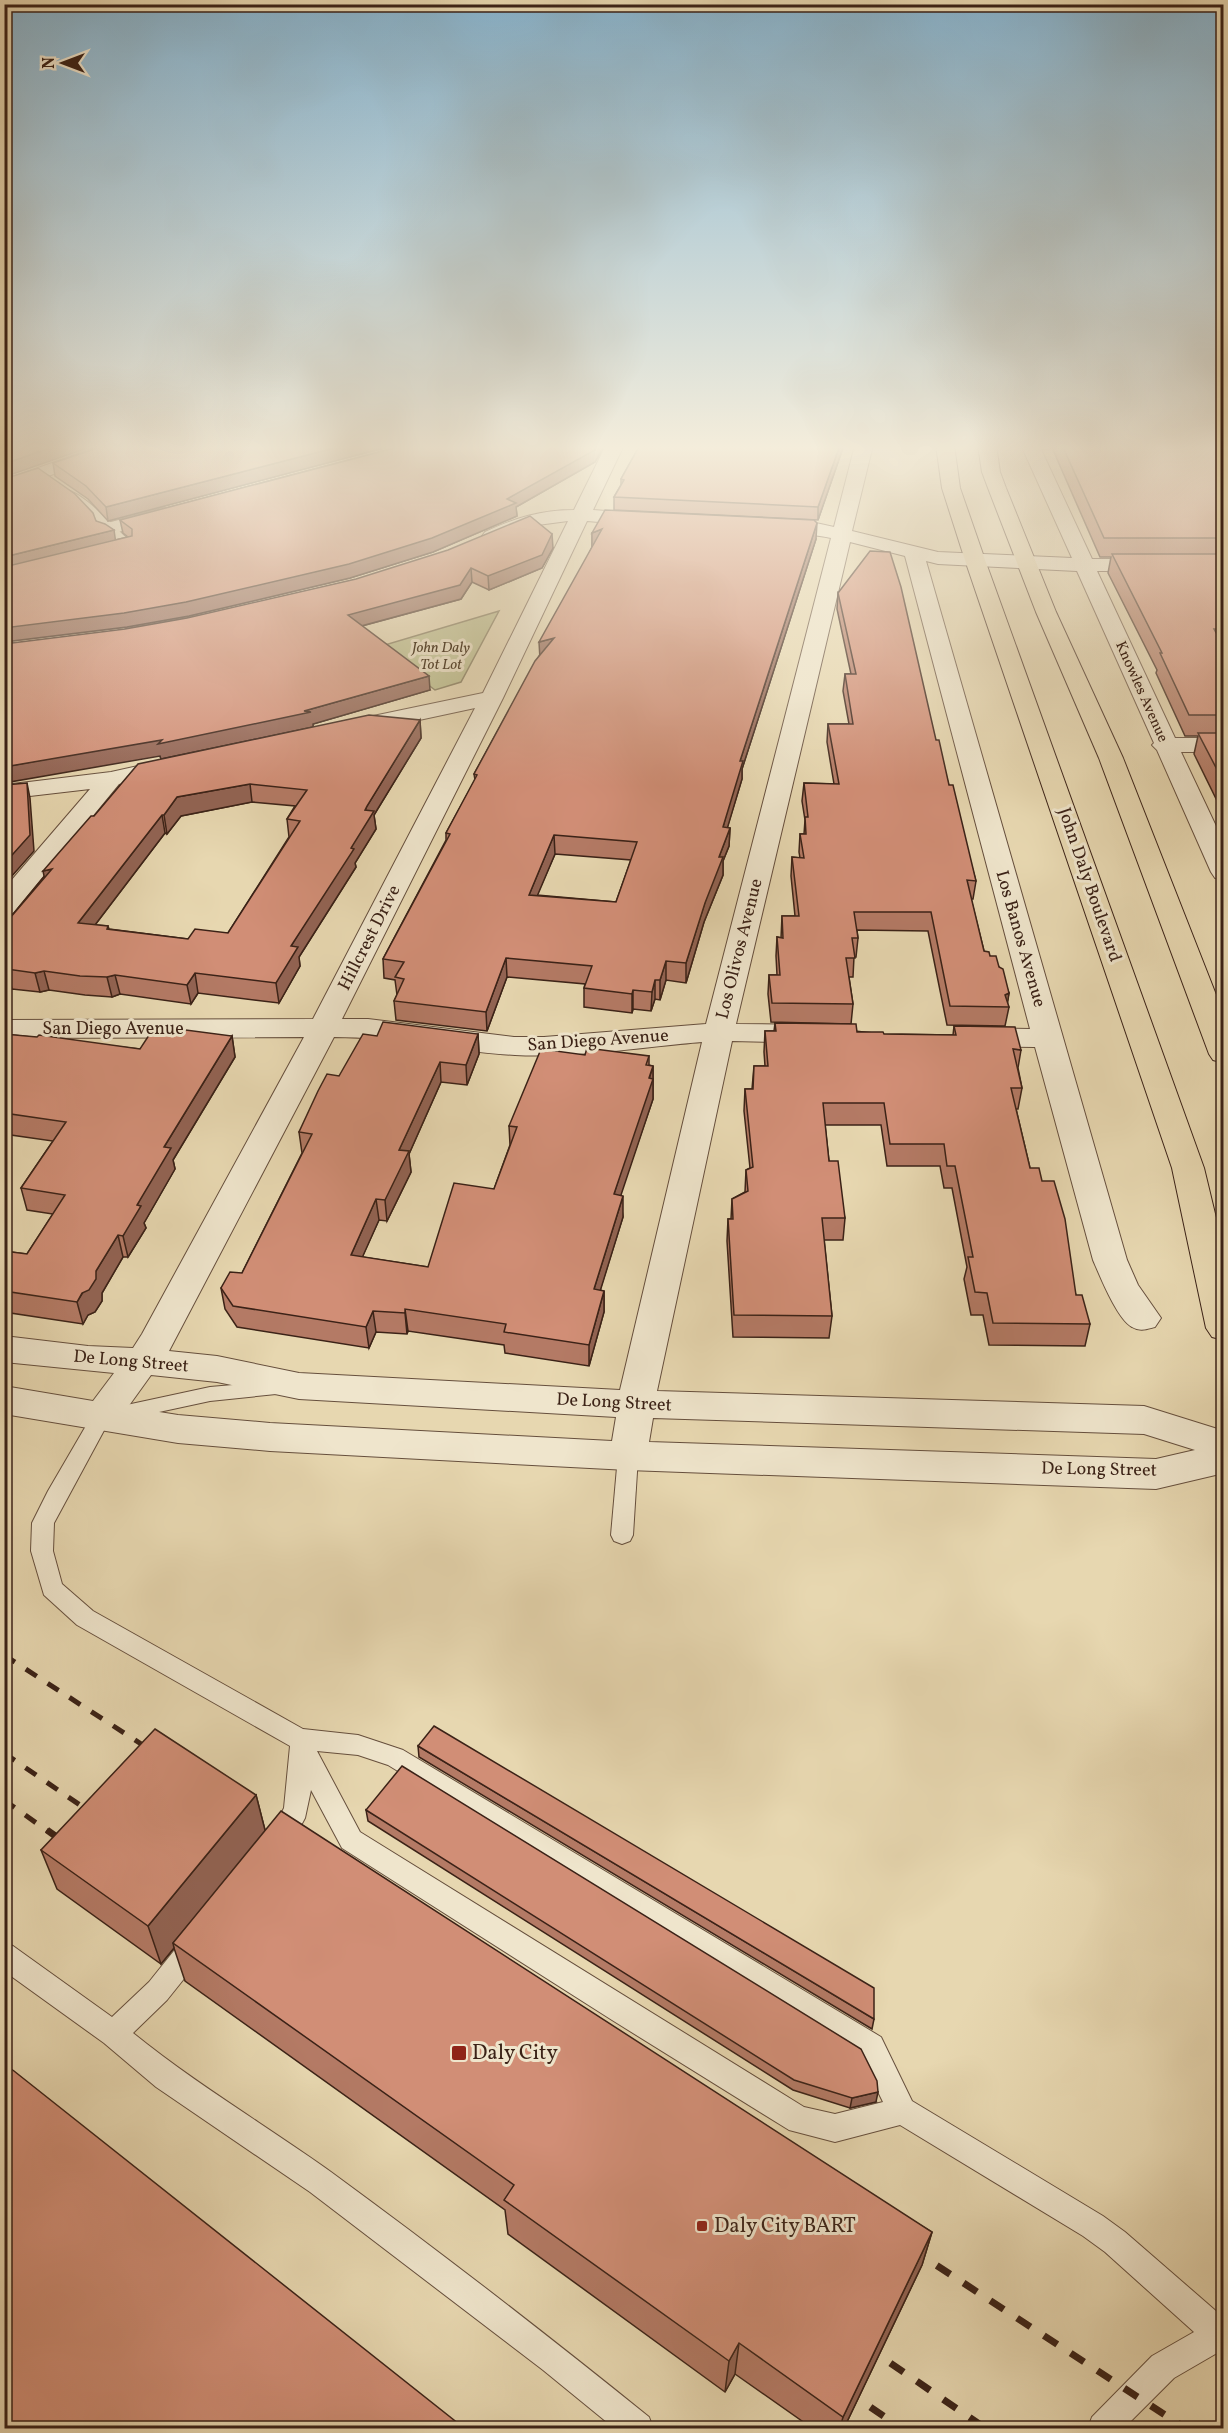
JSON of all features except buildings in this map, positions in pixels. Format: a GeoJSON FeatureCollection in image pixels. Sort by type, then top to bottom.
{"type":"FeatureCollection","features":[{"type":"Feature","properties":{"kind":"main road"},"geometry":{"type":"LineString","coordinates":[[1024,559],[1111,758],[1224,1054]]}},
{"type":"Feature","properties":{"kind":"main road","name":"John Daly Boulevard"},"geometry":{"type":"LineString","coordinates":[[975,560],[1188,1168],[1224,1328]]}},
{"type":"Feature","properties":{"kind":"street","name":"Hillcrest Drive"},"geometry":{"type":"LineString","coordinates":[[101,1417],[144,1361],[323,1029],[492,698],[559,559]]}},
{"type":"Feature","properties":{"kind":"street","name":"Los Olivos Avenue"},"geometry":{"type":"LineString","coordinates":[[628,1456],[636,1404],[719,1032],[836,559]]}},
{"type":"Feature","properties":{"kind":"street","name":"Los Banos Avenue"},"geometry":{"type":"LineString","coordinates":[[915,559],[1110,1260],[1122,1289],[1143,1318]]}},
{"type":"Feature","properties":{"kind":"street"},"geometry":{"type":"LineString","coordinates":[[948,559],[1085,565],[1224,565]]}},
{"type":"Feature","properties":{"kind":"street","name":"Knowles Avenue"},"geometry":{"type":"LineString","coordinates":[[1082,559],[1164,745],[1224,872]]}},
{"type":"Feature","properties":{"kind":"street"},"geometry":{"type":"LineString","coordinates":[[327,733],[492,698]]}},
{"type":"Feature","properties":{"kind":"street"},"geometry":{"type":"LineString","coordinates":[[1164,745],[1224,745]]}},
{"type":"Feature","properties":{"kind":"street"},"geometry":{"type":"LineString","coordinates":[[4,792],[111,779],[191,762]]}},
{"type":"Feature","properties":{"kind":"street"},"geometry":{"type":"LineString","coordinates":[[4,907],[111,779]]}},
{"type":"Feature","properties":{"kind":"street","name":"San Diego Avenue"},"geometry":{"type":"LineString","coordinates":[[4,1029],[368,1028],[514,1046],[544,1047],[719,1032],[834,1034]]}},
{"type":"Feature","properties":{"kind":"street"},"geometry":{"type":"LineString","coordinates":[[947,1036],[1049,1038]]}},
{"type":"Feature","properties":{"kind":"street","name":"De Long Street"},"geometry":{"type":"LineString","coordinates":[[4,1349],[217,1370],[299,1386],[636,1404],[1144,1420],[1224,1445]]}},
{"type":"Feature","properties":{"kind":"street","name":"De Long Street"},"geometry":{"type":"LineString","coordinates":[[4,1400],[178,1429],[270,1437],[628,1456],[1156,1474],[1224,1458]]}},
{"type":"Feature","properties":{"kind":"lane"},"geometry":{"type":"LineString","coordinates":[[299,1386],[210,1394],[101,1417],[55,1497],[43,1523],[42,1551],[52,1589],[85,1618],[299,1739],[358,1745],[395,1757],[871,2047],[902,2111],[1093,2226],[1115,2242],[1221,2334],[1164,2367],[1102,2428]]}},
{"type":"Feature","properties":{"kind":"lane"},"geometry":{"type":"LineString","coordinates":[[622,1535],[628,1456]]}},
{"type":"Feature","properties":{"kind":"lane"},"geometry":{"type":"LineString","coordinates":[[265,1858],[286,1832],[299,1798],[301,1773],[299,1739]]}},
{"type":"Feature","properties":{"kind":"lane"},"geometry":{"type":"LineString","coordinates":[[299,1739],[351,1840],[621,2011],[799,2120],[835,2128],[902,2111]]}},
{"type":"Feature","properties":{"kind":"lane"},"geometry":{"type":"LineString","coordinates":[[113,2034],[158,1991],[208,1929]]}},
{"type":"Feature","properties":{"kind":"lane"},"geometry":{"type":"LineString","coordinates":[[4,1955],[113,2034],[166,2077],[320,2182],[554,2359],[638,2428]]}},
{"type":"Feature","properties":{"kind":"green space","name":"John Daly Tot Lot"},"geometry":{"type":"Polygon","coordinates":[[[499,611],[461,682],[435,690],[378,647],[499,611]]]}},
{"type":"Feature","properties":{"kind":"railway"},"geometry":{"type":"LineString","coordinates":[[4,1655],[155,1753]]}},
{"type":"Feature","properties":{"kind":"railway"},"geometry":{"type":"LineString","coordinates":[[4,1753],[96,1816]]}},
{"type":"Feature","properties":{"kind":"railway"},"geometry":{"type":"LineString","coordinates":[[4,1800],[49,1832]]}},
{"type":"Feature","properties":{"kind":"railway"},"geometry":{"type":"LineString","coordinates":[[47,1830],[68,1845]]}},
{"type":"Feature","properties":{"kind":"railway"},"geometry":{"type":"LineString","coordinates":[[910,2248],[1185,2428]]}},
{"type":"Feature","properties":{"kind":"railway"},"geometry":{"type":"LineString","coordinates":[[864,2345],[985,2428]]}},
{"type":"Feature","properties":{"kind":"railway"},"geometry":{"type":"LineString","coordinates":[[844,2389],[901,2428]]}},
{"type":"Feature","properties":{"kind":"place","name":"Daly City"},"geometry":{"type":"Point","coordinates":[459,2053]}},
{"type":"Feature","properties":{"kind":"place","name":"Daly City BART"},"geometry":{"type":"Point","coordinates":[702,2226]}}]}
